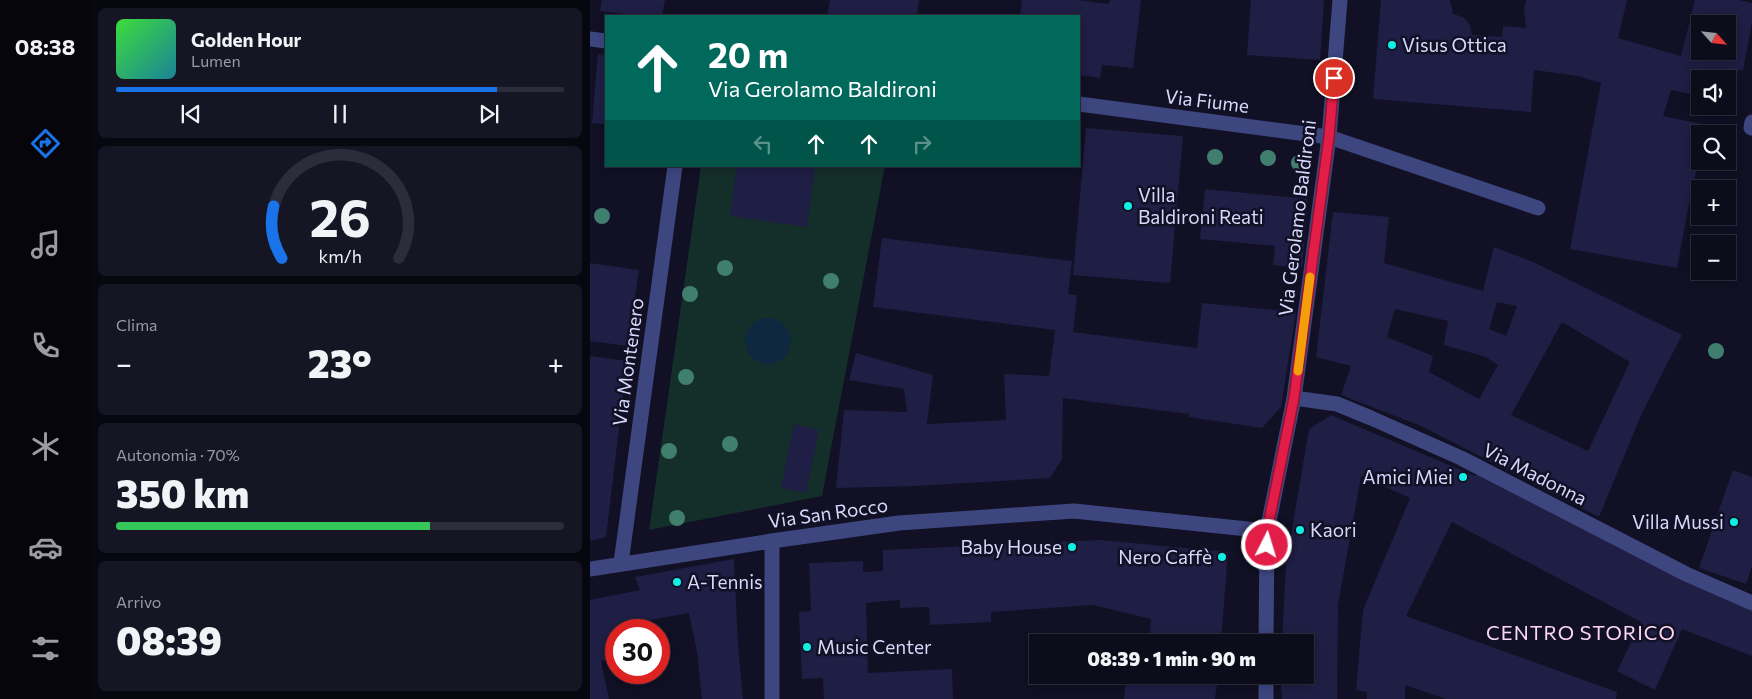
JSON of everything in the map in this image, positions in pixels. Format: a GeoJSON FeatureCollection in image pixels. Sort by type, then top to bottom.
{"type":"FeatureCollection","features":[{"type":"Feature","properties":{"kind":"street","name":"Via Gerolamo Baldironi"},"geometry":{"type":"LineString","coordinates":[[1266,634],[1267,531],[1294,398],[1329,137],[1340,0]]}},
{"type":"Feature","properties":{"kind":"street"},"geometry":{"type":"LineString","coordinates":[[590,39],[605,41]]}},
{"type":"Feature","properties":{"kind":"street","name":"Via Fiume"},"geometry":{"type":"LineString","coordinates":[[1080,104],[1329,137],[1538,208]]}},
{"type":"Feature","properties":{"kind":"street","name":"Via Montenero"},"geometry":{"type":"LineString","coordinates":[[621,563],[675,167]]}},
{"type":"Feature","properties":{"kind":"street","name":"Via Madonna"},"geometry":{"type":"LineString","coordinates":[[1294,398],[1337,404],[1461,458],[1686,574],[1752,603]]}},
{"type":"Feature","properties":{"kind":"street","name":"Via San Rocco"},"geometry":{"type":"LineString","coordinates":[[590,569],[899,523],[1074,511],[1267,531]]}},
{"type":"Feature","properties":{"kind":"street"},"geometry":{"type":"LineString","coordinates":[[772,541],[772,699]]}},
{"type":"Feature","properties":{"kind":"street"},"geometry":{"type":"LineString","coordinates":[[1266,684],[1266,699]]}},
{"type":"Feature","properties":{"kind":"green space"},"geometry":{"type":"Polygon","coordinates":[[[701,167],[885,167],[822,496],[649,530],[701,167]]]}},
{"type":"Feature","properties":{"kind":"water"},"geometry":{"type":"Polygon","coordinates":[[[768,318],[781,322],[787,328],[791,341],[787,354],[781,360],[768,364],[755,360],[749,354],[745,341],[749,328],[755,322],[768,318]]]}},
{"type":"Feature","properties":{"kind":"building"},"geometry":{"type":"Polygon","coordinates":[[[602,0],[665,0],[662,15],[632,15],[600,11],[602,0]]]}},
{"type":"Feature","properties":{"kind":"building"},"geometry":{"type":"Polygon","coordinates":[[[830,0],[919,0],[917,15],[827,15],[830,0]]]}},
{"type":"Feature","properties":{"kind":"building"},"geometry":{"type":"Polygon","coordinates":[[[1022,0],[1077,0],[1109,4],[1110,0],[1141,0],[1133,68],[1102,65],[1100,78],[1080,75],[1080,15],[1020,15],[1022,0]]]}},
{"type":"Feature","properties":{"kind":"building"},"geometry":{"type":"Polygon","coordinates":[[[1251,0],[1324,0],[1320,60],[1247,55],[1251,0]]]}},
{"type":"Feature","properties":{"kind":"building"},"geometry":{"type":"Polygon","coordinates":[[[1381,0],[1450,0],[1453,14],[1463,17],[1470,25],[1472,35],[1502,37],[1503,26],[1526,28],[1524,9],[1526,0],[1627,0],[1618,38],[1681,56],[1691,16],[1691,60],[1736,60],[1736,15],[1691,15],[1695,0],[1739,0],[1752,3],[1752,22],[1743,71],[1738,70],[1736,79],[1736,70],[1691,70],[1691,94],[1671,90],[1663,116],[1706,125],[1691,125],[1691,170],[1697,170],[1694,180],[1691,180],[1691,194],[1677,268],[1570,249],[1601,83],[1578,76],[1534,70],[1531,112],[1373,99],[1381,0]]]}},
{"type":"Feature","properties":{"kind":"building"},"geometry":{"type":"Polygon","coordinates":[[[598,54],[605,55],[605,124],[592,123],[598,54]]]}},
{"type":"Feature","properties":{"kind":"building","name":"Villa Baldironi Reati"},"geometry":{"type":"Polygon","coordinates":[[[1086,128],[1183,136],[1170,283],[1073,275],[1086,128]]]}},
{"type":"Feature","properties":{"kind":"building"},"geometry":{"type":"Polygon","coordinates":[[[737,167],[815,167],[807,227],[730,216],[737,167]]]}},
{"type":"Feature","properties":{"kind":"building"},"geometry":{"type":"Polygon","coordinates":[[[1205,189],[1308,199],[1302,268],[1273,265],[1275,246],[1200,239],[1205,189]]]}},
{"type":"Feature","properties":{"kind":"building"},"geometry":{"type":"Polygon","coordinates":[[[1333,212],[1389,217],[1384,263],[1483,291],[1494,247],[1533,262],[1682,335],[1642,413],[1599,517],[1421,426],[1341,395],[1351,366],[1316,357],[1333,212]],[[1497,302],[1489,329],[1506,336],[1517,306],[1497,302]],[[1395,309],[1387,337],[1433,356],[1429,372],[1479,399],[1498,365],[1486,357],[1444,345],[1448,321],[1395,309]],[[1562,322],[1511,415],[1588,451],[1630,362],[1562,322]]]}},
{"type":"Feature","properties":{"kind":"building"},"geometry":{"type":"Polygon","coordinates":[[[882,238],[1072,261],[1068,294],[1077,295],[1073,332],[1197,348],[1202,303],[1296,312],[1281,407],[1262,428],[1189,417],[1189,414],[1063,398],[1062,459],[1050,478],[915,486],[836,488],[844,410],[907,412],[904,389],[849,380],[856,353],[933,375],[927,424],[1006,420],[1004,374],[1049,376],[1055,330],[873,307],[882,238]]]}},
{"type":"Feature","properties":{"kind":"building"},"geometry":{"type":"Polygon","coordinates":[[[590,263],[639,270],[628,346],[590,341],[590,263]]]}},
{"type":"Feature","properties":{"kind":"building"},"geometry":{"type":"Polygon","coordinates":[[[590,356],[627,361],[606,537],[590,541],[590,356]]]}},
{"type":"Feature","properties":{"kind":"building"},"geometry":{"type":"Polygon","coordinates":[[[1331,415],[1475,476],[1479,474],[1752,610],[1752,656],[1682,629],[1655,690],[1617,671],[1641,622],[1452,522],[1406,616],[1617,692],[1616,699],[1446,699],[1405,685],[1405,699],[1367,699],[1367,692],[1356,690],[1363,610],[1410,498],[1361,476],[1338,605],[1337,699],[1282,699],[1281,684],[1314,684],[1314,634],[1282,634],[1286,565],[1309,429],[1331,415]]]}},
{"type":"Feature","properties":{"kind":"building"},"geometry":{"type":"Polygon","coordinates":[[[794,424],[819,430],[806,493],[781,488],[794,424]]]}},
{"type":"Feature","properties":{"kind":"building","name":"Villa Mussi"},"geometry":{"type":"Polygon","coordinates":[[[1733,470],[1752,477],[1752,566],[1746,584],[1699,568],[1733,470]]]}},
{"type":"Feature","properties":{"kind":"building"},"geometry":{"type":"Polygon","coordinates":[[[1100,540],[1228,552],[1222,634],[1150,634],[1151,619],[1093,605],[991,612],[991,622],[930,625],[929,607],[900,608],[900,600],[866,603],[868,673],[952,669],[953,699],[824,699],[823,678],[802,679],[799,612],[811,611],[809,563],[863,561],[863,572],[883,571],[883,550],[1100,540]]]}},
{"type":"Feature","properties":{"kind":"building"},"geometry":{"type":"Polygon","coordinates":[[[734,559],[738,646],[743,699],[702,699],[697,652],[689,613],[657,619],[605,619],[605,660],[601,661],[609,699],[590,699],[590,600],[640,590],[635,577],[734,559]]]}},
{"type":"Feature","properties":{"kind":"building"},"geometry":{"type":"Polygon","coordinates":[[[1126,684],[1217,684],[1215,699],[1124,699],[1126,684]]]}},
{"type":"Feature","properties":{"kind":"slow traffic"},"geometry":{"type":"LineString","coordinates":[[1298,371],[1310,277]]}},
{"type":"Feature","properties":{"kind":"place","name":"Visus Ottica"},"geometry":{"type":"Point","coordinates":[1392,45]}},
{"type":"Feature","properties":{"kind":"place","name":"Villa Baldironi Reati"},"geometry":{"type":"Point","coordinates":[1128,206]}},
{"type":"Feature","properties":{"kind":"place","name":"Amici Miei"},"geometry":{"type":"Point","coordinates":[1463,477]}},
{"type":"Feature","properties":{"kind":"place","name":"Villa Mussi"},"geometry":{"type":"Point","coordinates":[1734,522]}},
{"type":"Feature","properties":{"kind":"place","name":"Kaori"},"geometry":{"type":"Point","coordinates":[1300,530]}},
{"type":"Feature","properties":{"kind":"place","name":"Baby House"},"geometry":{"type":"Point","coordinates":[1072,547]}},
{"type":"Feature","properties":{"kind":"place","name":"Nero Caffè"},"geometry":{"type":"Point","coordinates":[1222,557]}},
{"type":"Feature","properties":{"kind":"place","name":"A-Tennis"},"geometry":{"type":"Point","coordinates":[677,582]}},
{"type":"Feature","properties":{"kind":"place","name":"Music Center"},"geometry":{"type":"Point","coordinates":[807,647]}},
{"type":"Feature","properties":{"kind":"district","name":"CENTRO STORICO"},"geometry":{"type":"Point","coordinates":[1581,633]}},
{"type":"Feature","properties":{"kind":"route"},"geometry":{"type":"LineString","coordinates":[[1267,545],[1267,531],[1294,398],[1329,137],[1334,78]]}}]}
